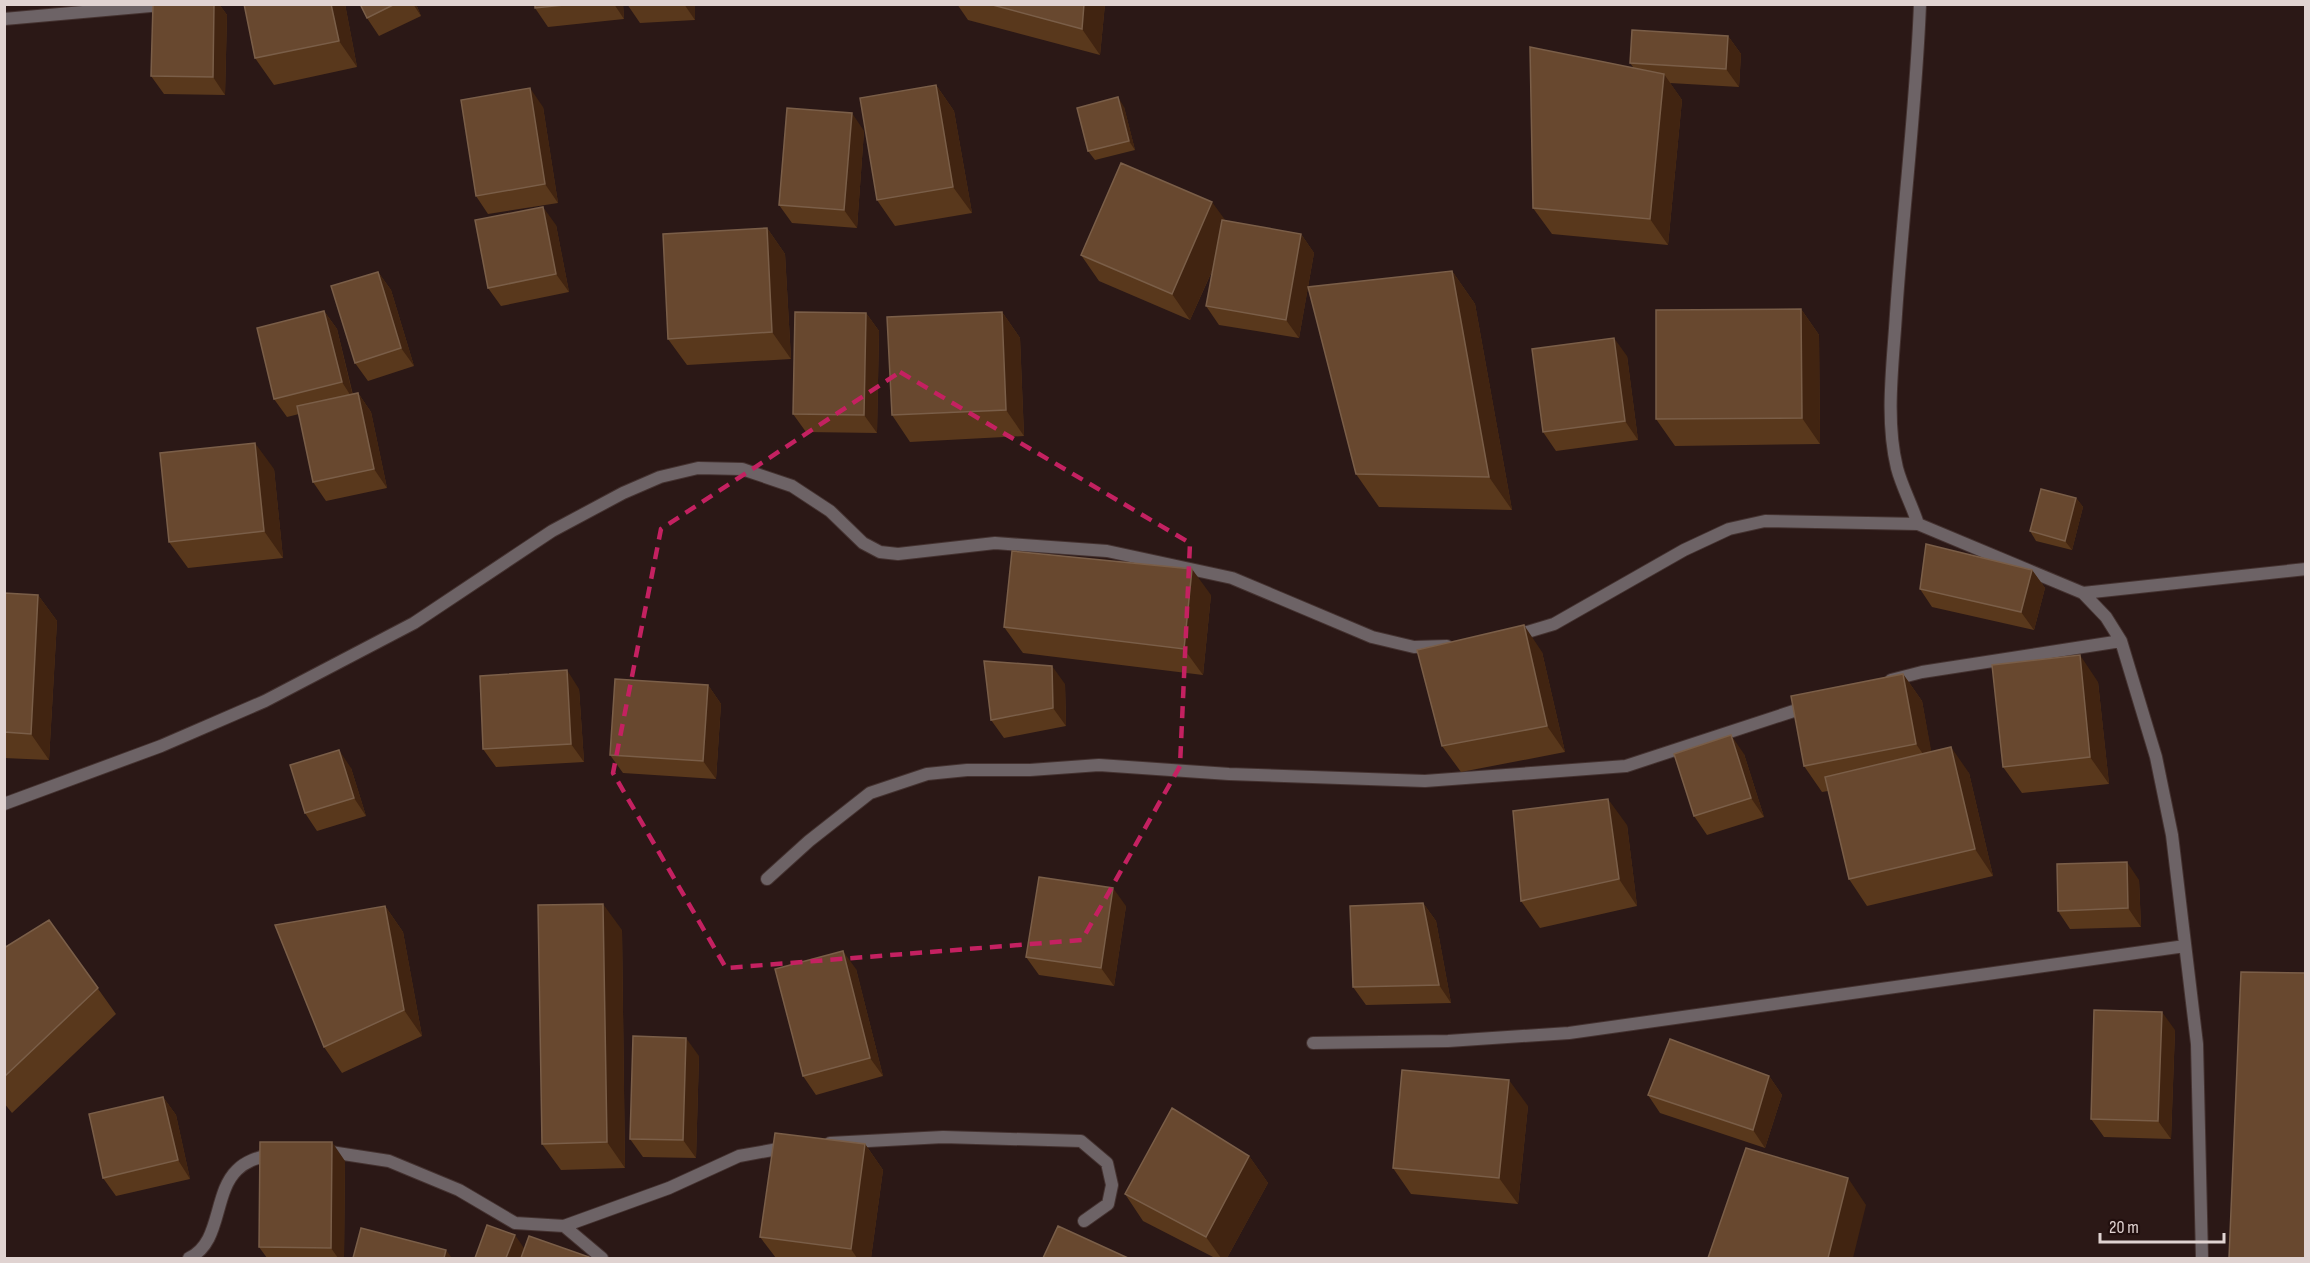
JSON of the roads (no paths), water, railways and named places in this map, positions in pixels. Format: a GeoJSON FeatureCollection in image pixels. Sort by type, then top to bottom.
{"type":"FeatureCollection","features":[{"type":"Feature","properties":{"kind":"street"},"geometry":{"type":"LineString","coordinates":[[4,19],[173,4]]}},
{"type":"Feature","properties":{"kind":"street"},"geometry":{"type":"LineString","coordinates":[[1918,524],[1898,468],[1891,425],[1903,204],[1918,74],[1920,4]]}},
{"type":"Feature","properties":{"kind":"street"},"geometry":{"type":"LineString","coordinates":[[4,804],[161,746],[265,701],[414,623],[552,531],[623,493],[660,477],[698,468],[742,469],[792,486],[830,511],[863,543],[880,552],[898,554],[995,543],[1107,550],[1232,578],[1372,637],[1414,647],[1458,646]]}},
{"type":"Feature","properties":{"kind":"street"},"geometry":{"type":"LineString","coordinates":[[1502,639],[1554,624],[1684,550],[1729,529],[1765,521],[1918,524],[2083,593],[2106,617],[2121,641],[2156,757],[2172,835],[2196,1044],[2202,1258]]}},
{"type":"Feature","properties":{"kind":"street"},"geometry":{"type":"LineString","coordinates":[[2083,593],[2306,569]]}},
{"type":"Feature","properties":{"kind":"street"},"geometry":{"type":"LineString","coordinates":[[1877,684],[1922,672],[2121,641]]}},
{"type":"Feature","properties":{"kind":"street"},"geometry":{"type":"LineString","coordinates":[[767,879],[809,840],[870,793],[927,774],[968,770],[1030,770],[1099,765],[1251,775],[1425,781],[1626,766],[1679,751],[1822,702]]}},
{"type":"Feature","properties":{"kind":"street"},"geometry":{"type":"LineString","coordinates":[[1313,1042],[1448,1041],[1569,1033],[2184,946]]}},
{"type":"Feature","properties":{"kind":"street"},"geometry":{"type":"LineString","coordinates":[[315,1150],[389,1161],[459,1190],[515,1222],[564,1226],[669,1188],[739,1156],[808,1144],[943,1137],[1081,1141],[1107,1162],[1112,1185],[1108,1203],[1084,1221]]}},
{"type":"Feature","properties":{"kind":"street"},"geometry":{"type":"LineString","coordinates":[[189,1258],[197,1255],[209,1236],[224,1188],[237,1170],[252,1159],[284,1150]]}},
{"type":"Feature","properties":{"kind":"street"},"geometry":{"type":"LineString","coordinates":[[564,1226],[602,1258]]}}]}
